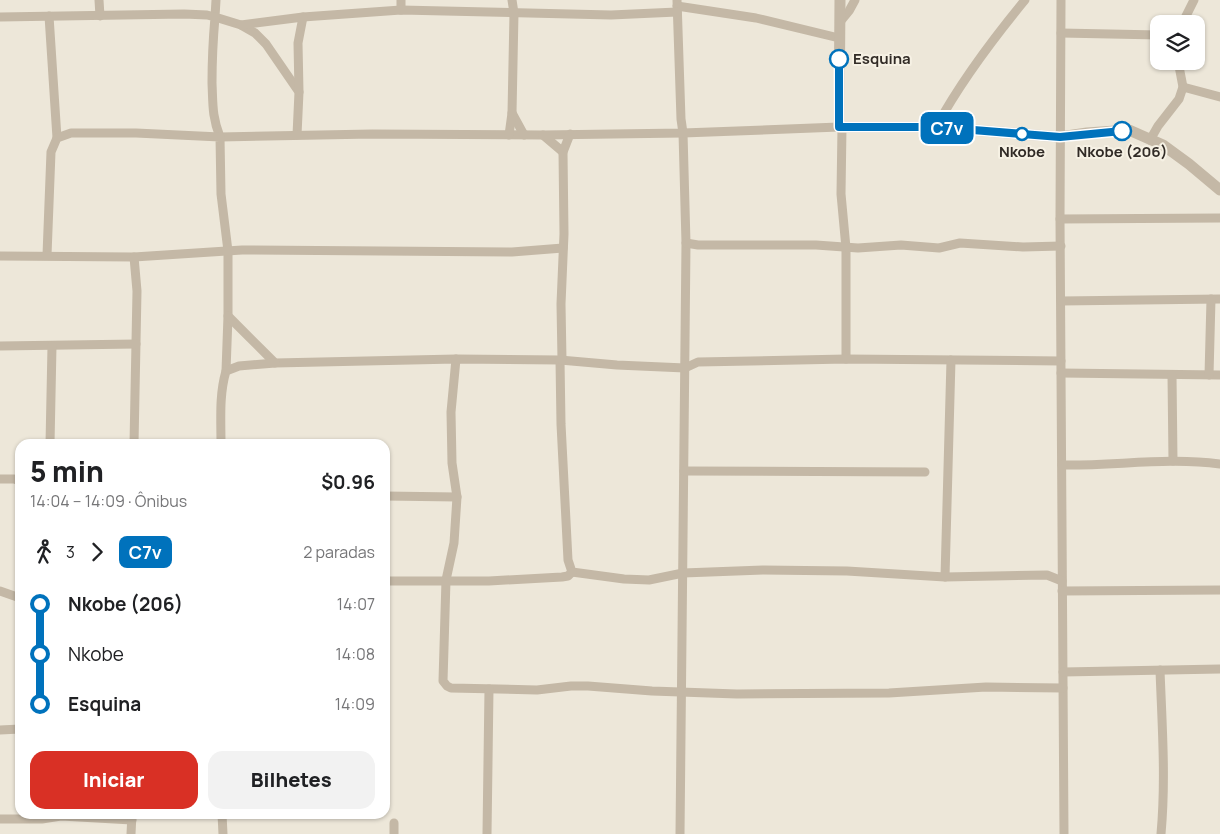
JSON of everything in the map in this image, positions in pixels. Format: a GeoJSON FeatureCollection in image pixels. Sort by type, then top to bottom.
{"type":"FeatureCollection","features":[{"type":"Feature","properties":{"kind":"street"},"geometry":{"type":"LineString","coordinates":[[99,0],[100,16]]}},
{"type":"Feature","properties":{"kind":"street"},"geometry":{"type":"LineString","coordinates":[[216,0],[211,62],[212,110],[220,137],[222,194],[228,251],[226,371],[221,401],[221,439]]}},
{"type":"Feature","properties":{"kind":"street"},"geometry":{"type":"LineString","coordinates":[[401,0],[401,10]]}},
{"type":"Feature","properties":{"kind":"street"},"geometry":{"type":"LineString","coordinates":[[509,134],[512,113],[514,13],[512,0]]}},
{"type":"Feature","properties":{"kind":"street"},"geometry":{"type":"LineString","coordinates":[[840,0],[840,127],[846,248],[846,359]]}},
{"type":"Feature","properties":{"kind":"street"},"geometry":{"type":"LineString","coordinates":[[840,22],[855,0]]}},
{"type":"Feature","properties":{"kind":"street"},"geometry":{"type":"LineString","coordinates":[[936,127],[951,99],[986,48],[1025,0]]}},
{"type":"Feature","properties":{"kind":"street"},"geometry":{"type":"LineString","coordinates":[[1061,0],[1060,219],[1064,834]]}},
{"type":"Feature","properties":{"kind":"street"},"geometry":{"type":"LineString","coordinates":[[1186,15],[1194,0]]}},
{"type":"Feature","properties":{"kind":"street"},"geometry":{"type":"LineString","coordinates":[[241,25],[303,17],[401,10],[611,15],[677,6],[756,18],[839,38]]}},
{"type":"Feature","properties":{"kind":"street"},"geometry":{"type":"LineString","coordinates":[[677,6],[686,243],[680,834]]}},
{"type":"Feature","properties":{"kind":"street"},"geometry":{"type":"LineString","coordinates":[[0,17],[184,14],[215,17],[241,25],[254,33],[266,44],[299,92]]}},
{"type":"Feature","properties":{"kind":"street"},"geometry":{"type":"LineString","coordinates":[[47,255],[51,152],[57,138],[49,16]]}},
{"type":"Feature","properties":{"kind":"street"},"geometry":{"type":"LineString","coordinates":[[296,135],[299,92],[298,43],[303,17]]}},
{"type":"Feature","properties":{"kind":"street"},"geometry":{"type":"LineString","coordinates":[[1061,33],[1150,35]]}},
{"type":"Feature","properties":{"kind":"street"},"geometry":{"type":"LineString","coordinates":[[1150,140],[1158,126],[1179,99],[1183,87],[1180,70]]}},
{"type":"Feature","properties":{"kind":"street"},"geometry":{"type":"LineString","coordinates":[[1183,87],[1220,97]]}},
{"type":"Feature","properties":{"kind":"street"},"geometry":{"type":"LineString","coordinates":[[512,113],[524,135]]}},
{"type":"Feature","properties":{"kind":"street"},"geometry":{"type":"LineString","coordinates":[[57,138],[71,133],[136,133],[220,137],[296,135],[543,135],[683,133],[840,127],[936,127],[1060,137],[1129,130],[1163,145],[1220,190]]}},
{"type":"Feature","properties":{"kind":"street"},"geometry":{"type":"LineString","coordinates":[[570,134],[563,152],[561,424],[566,488],[568,560],[572,572]]}},
{"type":"Feature","properties":{"kind":"street"},"geometry":{"type":"LineString","coordinates":[[543,135],[563,152]]}},
{"type":"Feature","properties":{"kind":"street"},"geometry":{"type":"LineString","coordinates":[[1060,219],[1220,218]]}},
{"type":"Feature","properties":{"kind":"street"},"geometry":{"type":"LineString","coordinates":[[686,243],[698,245],[816,245],[846,248],[900,245],[939,248],[960,243],[1023,247],[1061,246]]}},
{"type":"Feature","properties":{"kind":"street"},"geometry":{"type":"LineString","coordinates":[[0,256],[134,257],[242,250],[503,252],[563,248]]}},
{"type":"Feature","properties":{"kind":"street"},"geometry":{"type":"LineString","coordinates":[[134,257],[137,291],[134,439]]}},
{"type":"Feature","properties":{"kind":"street"},"geometry":{"type":"LineString","coordinates":[[1061,301],[1215,299],[1209,375]]}},
{"type":"Feature","properties":{"kind":"street"},"geometry":{"type":"LineString","coordinates":[[228,316],[275,363]]}},
{"type":"Feature","properties":{"kind":"street"},"geometry":{"type":"LineString","coordinates":[[0,346],[136,344]]}},
{"type":"Feature","properties":{"kind":"street"},"geometry":{"type":"LineString","coordinates":[[50,439],[52,346]]}},
{"type":"Feature","properties":{"kind":"street"},"geometry":{"type":"LineString","coordinates":[[226,371],[240,366],[275,363],[456,359],[561,360],[685,368],[698,362],[846,359],[1061,361]]}},
{"type":"Feature","properties":{"kind":"street"},"geometry":{"type":"LineString","coordinates":[[456,359],[451,412],[452,463],[457,497],[454,543],[446,580],[444,681],[447,686],[451,688],[537,690],[580,686],[737,694],[831,694],[986,687],[1063,688]]}},
{"type":"Feature","properties":{"kind":"street"},"geometry":{"type":"LineString","coordinates":[[946,577],[951,360]]}},
{"type":"Feature","properties":{"kind":"street"},"geometry":{"type":"LineString","coordinates":[[1061,373],[1220,375]]}},
{"type":"Feature","properties":{"kind":"street"},"geometry":{"type":"LineString","coordinates":[[1172,375],[1173,461]]}},
{"type":"Feature","properties":{"kind":"street"},"geometry":{"type":"LineString","coordinates":[[1062,465],[1087,466],[1173,461],[1220,464]]}},
{"type":"Feature","properties":{"kind":"street"},"geometry":{"type":"LineString","coordinates":[[684,471],[925,472]]}},
{"type":"Feature","properties":{"kind":"street"},"geometry":{"type":"LineString","coordinates":[[0,479],[15,479]]}},
{"type":"Feature","properties":{"kind":"street"},"geometry":{"type":"LineString","coordinates":[[390,496],[457,497]]}},
{"type":"Feature","properties":{"kind":"street"},"geometry":{"type":"LineString","coordinates":[[552,577],[562,571],[568,560]]}},
{"type":"Feature","properties":{"kind":"street"},"geometry":{"type":"LineString","coordinates":[[1047,576],[1062,563]]}},
{"type":"Feature","properties":{"kind":"street"},"geometry":{"type":"LineString","coordinates":[[572,572],[624,579],[650,580],[683,573],[800,570],[946,577],[1047,576],[1062,581]]}},
{"type":"Feature","properties":{"kind":"street"},"geometry":{"type":"LineString","coordinates":[[390,580],[489,581],[562,577],[568,576],[572,572]]}},
{"type":"Feature","properties":{"kind":"street"},"geometry":{"type":"LineString","coordinates":[[1062,591],[1220,590]]}},
{"type":"Feature","properties":{"kind":"street"},"geometry":{"type":"LineString","coordinates":[[0,591],[15,596]]}},
{"type":"Feature","properties":{"kind":"street"},"geometry":{"type":"LineString","coordinates":[[1063,672],[1220,669]]}},
{"type":"Feature","properties":{"kind":"street"},"geometry":{"type":"LineString","coordinates":[[1160,670],[1164,755],[1164,807],[1161,834]]}},
{"type":"Feature","properties":{"kind":"street"},"geometry":{"type":"LineString","coordinates":[[487,834],[489,689]]}},
{"type":"Feature","properties":{"kind":"street"},"geometry":{"type":"LineString","coordinates":[[0,730],[15,730]]}},
{"type":"Feature","properties":{"kind":"street"},"geometry":{"type":"LineString","coordinates":[[0,819],[42,819]]}},
{"type":"Feature","properties":{"kind":"street"},"geometry":{"type":"LineString","coordinates":[[131,834],[132,819]]}},
{"type":"Feature","properties":{"kind":"street"},"geometry":{"type":"LineString","coordinates":[[222,819],[223,834]]}},
{"type":"Feature","properties":{"kind":"street"},"geometry":{"type":"LineString","coordinates":[[394,823],[394,834]]}},
{"type":"Feature","properties":{"kind":"bus line","name":"C7v"},"geometry":{"type":"LineString","coordinates":[[839,59],[839,127],[936,127],[1060,137],[1122,131]]}},
{"type":"Feature","properties":{"kind":"place","name":"Esquina"},"geometry":{"type":"Point","coordinates":[839,59]}},
{"type":"Feature","properties":{"kind":"place","name":"Nkobe (206)"},"geometry":{"type":"Point","coordinates":[1122,131]}},
{"type":"Feature","properties":{"kind":"place","name":"Nkobe"},"geometry":{"type":"Point","coordinates":[1022,134]}}]}
